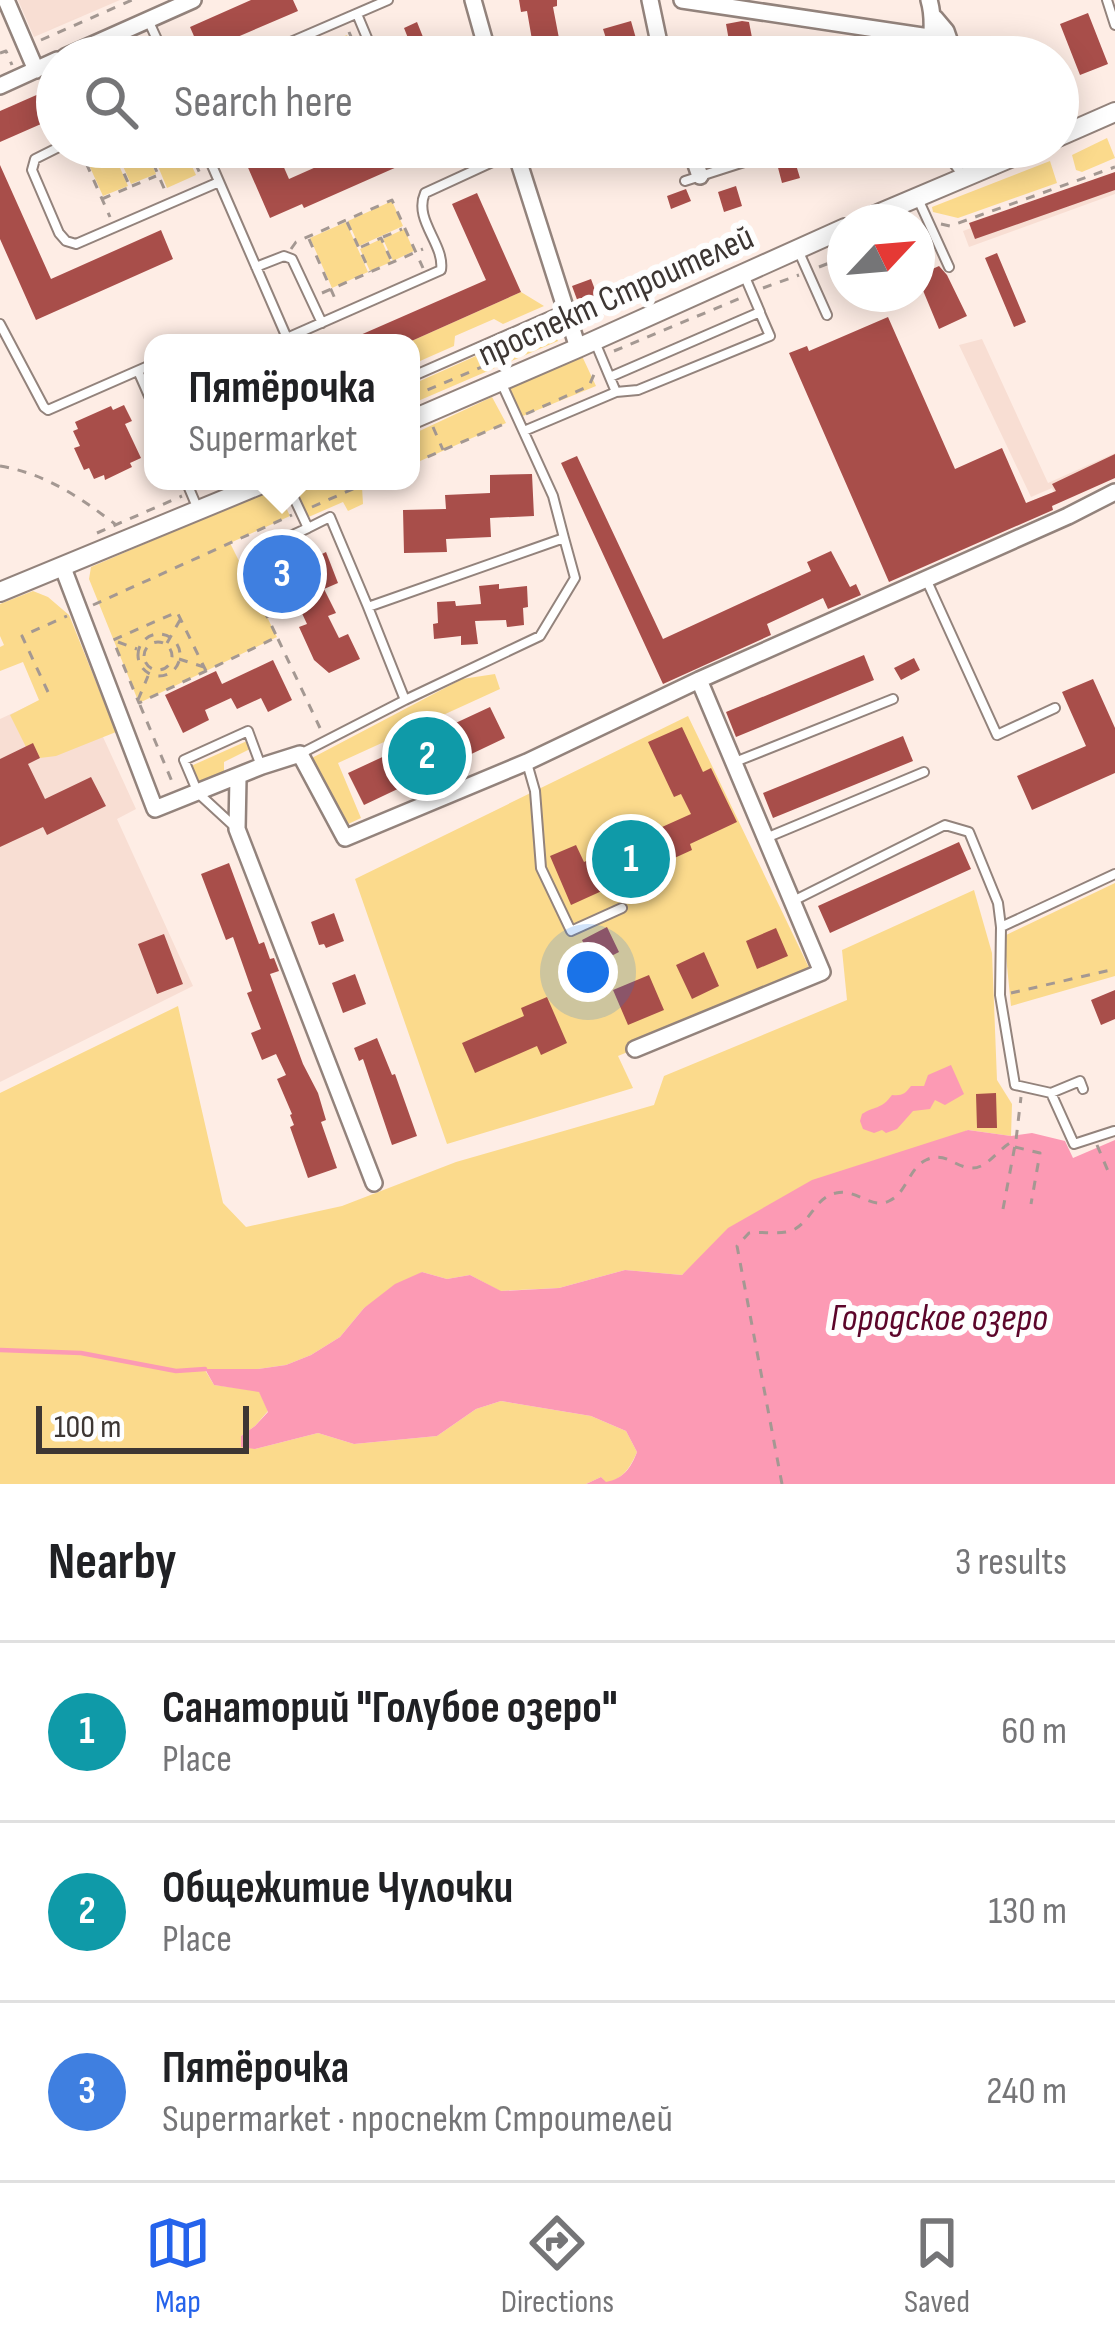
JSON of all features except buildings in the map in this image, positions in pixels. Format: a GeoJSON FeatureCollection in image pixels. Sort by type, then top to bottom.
{"type":"FeatureCollection","features":[{"type":"Feature","properties":{"kind":"street"},"geometry":{"type":"LineString","coordinates":[[0,86],[36,70],[6,0]]}},
{"type":"Feature","properties":{"kind":"street"},"geometry":{"type":"LineString","coordinates":[[112,36],[193,0]]}},
{"type":"Feature","properties":{"kind":"street"},"geometry":{"type":"LineString","coordinates":[[473,0],[483,36]]}},
{"type":"Feature","properties":{"kind":"street"},"geometry":{"type":"LineString","coordinates":[[650,0],[658,36]]}},
{"type":"Feature","properties":{"kind":"street"},"geometry":{"type":"LineString","coordinates":[[682,0],[922,36]]}},
{"type":"Feature","properties":{"kind":"street"},"geometry":{"type":"LineString","coordinates":[[929,0],[947,36]]}},
{"type":"Feature","properties":{"kind":"street"},"geometry":{"type":"LineString","coordinates":[[929,36],[935,18]]}},
{"type":"Feature","properties":{"kind":"street"},"geometry":{"type":"LineString","coordinates":[[1079,129],[1112,116]]}},
{"type":"Feature","properties":{"kind":"street"},"geometry":{"type":"LineString","coordinates":[[521,168],[565,310],[586,345]]}},
{"type":"Feature","properties":{"kind":"street"},"geometry":{"type":"LineString","coordinates":[[692,168],[693,179]]}},
{"type":"Feature","properties":{"kind":"street"},"geometry":{"type":"LineString","coordinates":[[905,204],[976,168]]}},
{"type":"Feature","properties":{"kind":"street","name":"проспект Строителей"},"geometry":{"type":"LineString","coordinates":[[420,416],[827,236]]}},
{"type":"Feature","properties":{"kind":"street"},"geometry":{"type":"LineString","coordinates":[[0,592],[247,490]]}},
{"type":"Feature","properties":{"kind":"street"},"geometry":{"type":"LineString","coordinates":[[63,568],[155,809],[299,754],[345,838],[527,762],[1115,492]]}},
{"type":"Feature","properties":{"kind":"street"},"geometry":{"type":"LineString","coordinates":[[635,1049],[822,973],[699,680]]}},
{"type":"Feature","properties":{"kind":"street"},"geometry":{"type":"LineString","coordinates":[[238,778],[237,830],[374,1183]]}},
{"type":"Feature","properties":{"kind":"lane"},"geometry":{"type":"LineString","coordinates":[[305,36],[388,0]]}},
{"type":"Feature","properties":{"kind":"lane"},"geometry":{"type":"LineString","coordinates":[[1107,0],[1115,25]]}},
{"type":"Feature","properties":{"kind":"lane"},"geometry":{"type":"LineString","coordinates":[[357,14],[366,36]]}},
{"type":"Feature","properties":{"kind":"lane"},"geometry":{"type":"LineString","coordinates":[[148,20],[155,36]]}},
{"type":"Feature","properties":{"kind":"lane"},"geometry":{"type":"LineString","coordinates":[[36,159],[32,166],[62,238],[76,244],[219,182]]}},
{"type":"Feature","properties":{"kind":"lane"},"geometry":{"type":"LineString","coordinates":[[213,168],[285,334]]}},
{"type":"Feature","properties":{"kind":"lane"},"geometry":{"type":"LineString","coordinates":[[301,334],[443,268],[421,210],[424,193],[476,168]]}},
{"type":"Feature","properties":{"kind":"lane"},"geometry":{"type":"LineString","coordinates":[[693,179],[727,168]]}},
{"type":"Feature","properties":{"kind":"lane"},"geometry":{"type":"LineString","coordinates":[[917,197],[920,204]]}},
{"type":"Feature","properties":{"kind":"lane"},"geometry":{"type":"LineString","coordinates":[[935,236],[950,267]]}},
{"type":"Feature","properties":{"kind":"lane"},"geometry":{"type":"LineString","coordinates":[[797,248],[812,270],[827,315]]}},
{"type":"Feature","properties":{"kind":"lane"},"geometry":{"type":"LineString","coordinates":[[256,267],[288,256],[296,263],[322,323]]}},
{"type":"Feature","properties":{"kind":"lane"},"geometry":{"type":"LineString","coordinates":[[524,431],[770,336],[743,273]]}},
{"type":"Feature","properties":{"kind":"lane"},"geometry":{"type":"LineString","coordinates":[[420,372],[565,310]]}},
{"type":"Feature","properties":{"kind":"lane"},"geometry":{"type":"LineString","coordinates":[[610,377],[760,312]]}},
{"type":"Feature","properties":{"kind":"lane"},"geometry":{"type":"LineString","coordinates":[[0,324],[46,409],[144,368]]}},
{"type":"Feature","properties":{"kind":"lane"},"geometry":{"type":"LineString","coordinates":[[586,345],[616,392]]}},
{"type":"Feature","properties":{"kind":"lane"},"geometry":{"type":"LineString","coordinates":[[138,370],[144,384]]}},
{"type":"Feature","properties":{"kind":"lane"},"geometry":{"type":"LineString","coordinates":[[299,754],[540,636],[575,578],[554,496],[501,381]]}},
{"type":"Feature","properties":{"kind":"lane"},"geometry":{"type":"LineString","coordinates":[[190,490],[199,510]]}},
{"type":"Feature","properties":{"kind":"lane"},"geometry":{"type":"LineString","coordinates":[[290,490],[308,528]]}},
{"type":"Feature","properties":{"kind":"lane"},"geometry":{"type":"LineString","coordinates":[[258,551],[330,517],[406,700]]}},
{"type":"Feature","properties":{"kind":"lane"},"geometry":{"type":"LineString","coordinates":[[368,607],[564,538]]}},
{"type":"Feature","properties":{"kind":"lane"},"geometry":{"type":"LineString","coordinates":[[925,578],[997,735],[1055,708]]}},
{"type":"Feature","properties":{"kind":"lane"},"geometry":{"type":"LineString","coordinates":[[734,763],[892,698]]}},
{"type":"Feature","properties":{"kind":"lane"},"geometry":{"type":"LineString","coordinates":[[237,830],[198,793],[184,760],[248,731],[262,766]]}},
{"type":"Feature","properties":{"kind":"lane"},"geometry":{"type":"LineString","coordinates":[[527,762],[535,791],[541,868],[571,931],[622,908]]}},
{"type":"Feature","properties":{"kind":"lane"},"geometry":{"type":"LineString","coordinates":[[766,838],[924,772]]}},
{"type":"Feature","properties":{"kind":"lane"},"geometry":{"type":"LineString","coordinates":[[792,902],[946,825],[969,832],[998,902],[1000,995],[1015,1085],[1051,1093],[1079,1081],[1083,1089]]}},
{"type":"Feature","properties":{"kind":"lane"},"geometry":{"type":"LineString","coordinates":[[1001,927],[1115,874]]}},
{"type":"Feature","properties":{"kind":"lane"},"geometry":{"type":"LineString","coordinates":[[1051,1093],[1074,1144],[1114,1131]]}},
{"type":"Feature","properties":{"kind":"path"},"geometry":{"type":"LineString","coordinates":[[48,36],[132,0]]}},
{"type":"Feature","properties":{"kind":"path"},"geometry":{"type":"LineString","coordinates":[[343,20],[350,36]]}},
{"type":"Feature","properties":{"kind":"path"},"geometry":{"type":"LineString","coordinates":[[935,223],[950,226],[1115,167]]}},
{"type":"Feature","properties":{"kind":"path"},"geometry":{"type":"LineString","coordinates":[[88,168],[114,227]]}},
{"type":"Feature","properties":{"kind":"path"},"geometry":{"type":"LineString","coordinates":[[122,168],[130,187]]}},
{"type":"Feature","properties":{"kind":"path"},"geometry":{"type":"LineString","coordinates":[[155,168],[170,203]]}},
{"type":"Feature","properties":{"kind":"path"},"geometry":{"type":"LineString","coordinates":[[197,168],[206,188]]}},
{"type":"Feature","properties":{"kind":"path"},"geometry":{"type":"LineString","coordinates":[[102,199],[158,175]]}},
{"type":"Feature","properties":{"kind":"path"},"geometry":{"type":"LineString","coordinates":[[288,256],[293,244],[392,200],[427,278]]}},
{"type":"Feature","properties":{"kind":"path"},"geometry":{"type":"LineString","coordinates":[[346,220],[370,272]]}},
{"type":"Feature","properties":{"kind":"path"},"geometry":{"type":"LineString","coordinates":[[359,248],[405,227]]}},
{"type":"Feature","properties":{"kind":"path"},"geometry":{"type":"LineString","coordinates":[[308,237],[342,314]]}},
{"type":"Feature","properties":{"kind":"path"},"geometry":{"type":"LineString","coordinates":[[381,238],[392,262]]}},
{"type":"Feature","properties":{"kind":"path"},"geometry":{"type":"LineString","coordinates":[[311,298],[435,243]]}},
{"type":"Feature","properties":{"kind":"path"},"geometry":{"type":"LineString","coordinates":[[812,270],[827,254]]}},
{"type":"Feature","properties":{"kind":"path"},"geometry":{"type":"LineString","coordinates":[[420,393],[558,334],[586,345],[752,293],[827,264]]}},
{"type":"Feature","properties":{"kind":"path"},"geometry":{"type":"LineString","coordinates":[[420,460],[590,386],[586,345]]}},
{"type":"Feature","properties":{"kind":"path"},"geometry":{"type":"LineString","coordinates":[[432,425],[443,450]]}},
{"type":"Feature","properties":{"kind":"path"},"geometry":{"type":"LineString","coordinates":[[0,466],[57,484],[134,538]]}},
{"type":"Feature","properties":{"kind":"path"},"geometry":{"type":"LineString","coordinates":[[48,692],[22,636],[350,490]]}},
{"type":"Feature","properties":{"kind":"path"},"geometry":{"type":"LineString","coordinates":[[248,577],[326,741]]}},
{"type":"Feature","properties":{"kind":"path"},"geometry":{"type":"LineString","coordinates":[[113,640],[177,613],[205,669]]}},
{"type":"Feature","properties":{"kind":"path"},"geometry":{"type":"LineString","coordinates":[[166,645],[181,619]]}},
{"type":"Feature","properties":{"kind":"path"},"geometry":{"type":"LineString","coordinates":[[152,636],[170,638],[178,648],[175,668],[149,674],[140,664],[138,650],[152,636]]}},
{"type":"Feature","properties":{"kind":"path"},"geometry":{"type":"LineString","coordinates":[[138,702],[277,638]]}},
{"type":"Feature","properties":{"kind":"path"},"geometry":{"type":"LineString","coordinates":[[113,640],[180,800]]}},
{"type":"Feature","properties":{"kind":"path"},"geometry":{"type":"LineString","coordinates":[[113,640],[138,650]]}},
{"type":"Feature","properties":{"kind":"path"},"geometry":{"type":"LineString","coordinates":[[174,686],[167,671],[172,654],[192,642]]}},
{"type":"Feature","properties":{"kind":"path"},"geometry":{"type":"LineString","coordinates":[[167,671],[152,669],[145,657],[149,646],[166,645],[179,659],[205,669]]}},
{"type":"Feature","properties":{"kind":"path"},"geometry":{"type":"LineString","coordinates":[[138,702],[149,674]]}},
{"type":"Feature","properties":{"kind":"path"},"geometry":{"type":"LineString","coordinates":[[1000,995],[1115,969]]}},
{"type":"Feature","properties":{"kind":"path"},"geometry":{"type":"LineString","coordinates":[[1003,1209],[1020,1117]]}},
{"type":"Feature","properties":{"kind":"path"},"geometry":{"type":"LineString","coordinates":[[1094,1138],[1108,1171]]}},
{"type":"Feature","properties":{"kind":"path"},"geometry":{"type":"LineString","coordinates":[[782,1484],[737,1246],[749,1233],[791,1231],[837,1192],[853,1192],[884,1203],[896,1196],[926,1160],[947,1157],[977,1167],[1016,1140]]}},
{"type":"Feature","properties":{"kind":"path"},"geometry":{"type":"LineString","coordinates":[[1015,1147],[1040,1153],[1031,1204]]}},
{"type":"Feature","properties":{"kind":"shaded area"},"geometry":{"type":"Polygon","coordinates":[[[18,0],[120,0],[36,36],[18,0]]]}},
{"type":"Feature","properties":{"kind":"shaded area"},"geometry":{"type":"Polygon","coordinates":[[[1107,138],[1115,158],[1082,172],[1075,168],[1079,152],[1107,138]]]}},
{"type":"Feature","properties":{"kind":"shaded area"},"geometry":{"type":"Polygon","coordinates":[[[90,168],[120,168],[128,186],[103,196],[90,168]]]}},
{"type":"Feature","properties":{"kind":"shaded area"},"geometry":{"type":"Polygon","coordinates":[[[124,168],[153,168],[156,174],[131,184],[124,168]]]}},
{"type":"Feature","properties":{"kind":"shaded area"},"geometry":{"type":"Polygon","coordinates":[[[159,168],[193,168],[196,175],[167,188],[159,168]]]}},
{"type":"Feature","properties":{"kind":"shaded area"},"geometry":{"type":"Polygon","coordinates":[[[1032,168],[1052,168],[1057,183],[958,218],[935,212],[935,206],[1032,168]]]}},
{"type":"Feature","properties":{"kind":"shaded area"},"geometry":{"type":"Polygon","coordinates":[[[1115,175],[1115,194],[969,247],[963,231],[1115,175]]]}},
{"type":"Feature","properties":{"kind":"shaded area"},"geometry":{"type":"Polygon","coordinates":[[[392,201],[403,226],[359,246],[348,221],[392,201]]]}},
{"type":"Feature","properties":{"kind":"shaded area"},"geometry":{"type":"Polygon","coordinates":[[[346,222],[368,272],[332,288],[310,238],[346,222]]]}},
{"type":"Feature","properties":{"kind":"shaded area"},"geometry":{"type":"Polygon","coordinates":[[[404,229],[414,251],[393,261],[383,239],[404,229]]]}},
{"type":"Feature","properties":{"kind":"shaded area"},"geometry":{"type":"Polygon","coordinates":[[[381,239],[391,262],[370,271],[360,249],[381,239]]]}},
{"type":"Feature","properties":{"kind":"shaded area"},"geometry":{"type":"Polygon","coordinates":[[[521,292],[544,306],[503,324],[494,319],[455,336],[454,346],[420,361],[420,337],[521,292]]]}},
{"type":"Feature","properties":{"kind":"shaded area"},"geometry":{"type":"Polygon","coordinates":[[[550,323],[558,341],[420,400],[420,381],[550,323]]]}},
{"type":"Feature","properties":{"kind":"shaded area"},"geometry":{"type":"Polygon","coordinates":[[[982,339],[1048,483],[1115,453],[1115,476],[1058,501],[1052,488],[1031,497],[959,345],[982,339]]]}},
{"type":"Feature","properties":{"kind":"shaded area"},"geometry":{"type":"Polygon","coordinates":[[[582,356],[596,386],[518,418],[505,390],[582,356]]]}},
{"type":"Feature","properties":{"kind":"shaded area"},"geometry":{"type":"Polygon","coordinates":[[[492,397],[506,423],[420,461],[420,431],[492,397]]]}},
{"type":"Feature","properties":{"kind":"shaded area"},"geometry":{"type":"Polygon","coordinates":[[[270,490],[281,497],[290,516],[230,543],[277,637],[139,703],[89,579],[91,567],[270,490]]]}},
{"type":"Feature","properties":{"kind":"shaded area"},"geometry":{"type":"Polygon","coordinates":[[[290,490],[362,490],[363,504],[348,511],[343,502],[304,519],[290,490]]]}},
{"type":"Feature","properties":{"kind":"shaded area"},"geometry":{"type":"Polygon","coordinates":[[[33,591],[69,615],[116,732],[40,758],[33,744],[26,747],[10,715],[39,700],[23,662],[0,671],[0,647],[4,645],[0,604],[33,591]]]}},
{"type":"Feature","properties":{"kind":"shaded area"},"geometry":{"type":"Polygon","coordinates":[[[495,674],[500,689],[338,763],[361,818],[344,826],[310,759],[462,679],[495,674]]]}},
{"type":"Feature","properties":{"kind":"shaded area"},"geometry":{"type":"Polygon","coordinates":[[[54,694],[103,737],[136,809],[117,819],[193,986],[0,1082],[0,719],[54,694]]]}},
{"type":"Feature","properties":{"kind":"shaded area"},"geometry":{"type":"Polygon","coordinates":[[[688,716],[813,976],[618,1056],[633,1088],[447,1144],[355,879],[688,716]]]}},
{"type":"Feature","properties":{"kind":"shaded area"},"geometry":{"type":"Polygon","coordinates":[[[247,741],[250,749],[224,762],[224,774],[199,783],[191,766],[247,741]]]}},
{"type":"Feature","properties":{"kind":"shaded area"},"geometry":{"type":"Polygon","coordinates":[[[1115,883],[1115,976],[1011,1006],[1004,936],[1115,883]]]}},
{"type":"Feature","properties":{"kind":"shaded area"},"geometry":{"type":"Polygon","coordinates":[[[974,890],[992,953],[997,1080],[1012,1104],[1011,1136],[968,1130],[697,1261],[682,1275],[625,1270],[559,1288],[500,1291],[470,1275],[447,1279],[422,1272],[364,1308],[340,1337],[311,1355],[258,1369],[205,1370],[214,1385],[259,1391],[268,1411],[241,1436],[255,1449],[318,1433],[354,1444],[437,1436],[476,1409],[501,1401],[591,1416],[626,1431],[637,1452],[617,1479],[606,1483],[601,1477],[586,1484],[0,1484],[0,1093],[178,1006],[223,1203],[246,1227],[342,1206],[456,1162],[654,1105],[664,1076],[847,1000],[842,950],[974,890]]]}},
{"type":"Feature","properties":{"kind":"water"},"geometry":{"type":"Polygon","coordinates":[[[951,1065],[964,1094],[945,1105],[935,1100],[930,1109],[913,1111],[897,1129],[886,1133],[863,1129],[862,1114],[911,1086],[924,1086],[928,1075],[951,1065]]]}},
{"type":"Feature","properties":{"kind":"water","name":"Городское озеро"},"geometry":{"type":"Polygon","coordinates":[[[968,1130],[1011,1136],[1032,1133],[1065,1141],[1073,1158],[1115,1140],[1115,1484],[586,1484],[601,1477],[612,1481],[629,1468],[637,1452],[626,1431],[591,1416],[501,1401],[476,1409],[437,1436],[354,1444],[318,1433],[255,1449],[241,1447],[241,1436],[268,1412],[259,1392],[214,1385],[205,1369],[258,1369],[311,1355],[340,1337],[364,1308],[395,1284],[422,1272],[447,1279],[470,1275],[501,1291],[559,1288],[625,1270],[682,1275],[728,1228],[812,1180],[968,1130]]]}},
{"type":"Feature","properties":{"kind":"waterway"},"geometry":{"type":"LineString","coordinates":[[0,1350],[81,1353],[176,1371],[205,1369]]}},
{"type":"Feature","properties":{"kind":"place","name":"Пятёрочка"},"geometry":{"type":"Point","coordinates":[282,574]}},
{"type":"Feature","properties":{"kind":"place","name":"Общежитие Чулочки"},"geometry":{"type":"Point","coordinates":[427,756]}},
{"type":"Feature","properties":{"kind":"place","name":"Санаторий \"Голубое озеро\""},"geometry":{"type":"Point","coordinates":[631,859]}}]}
